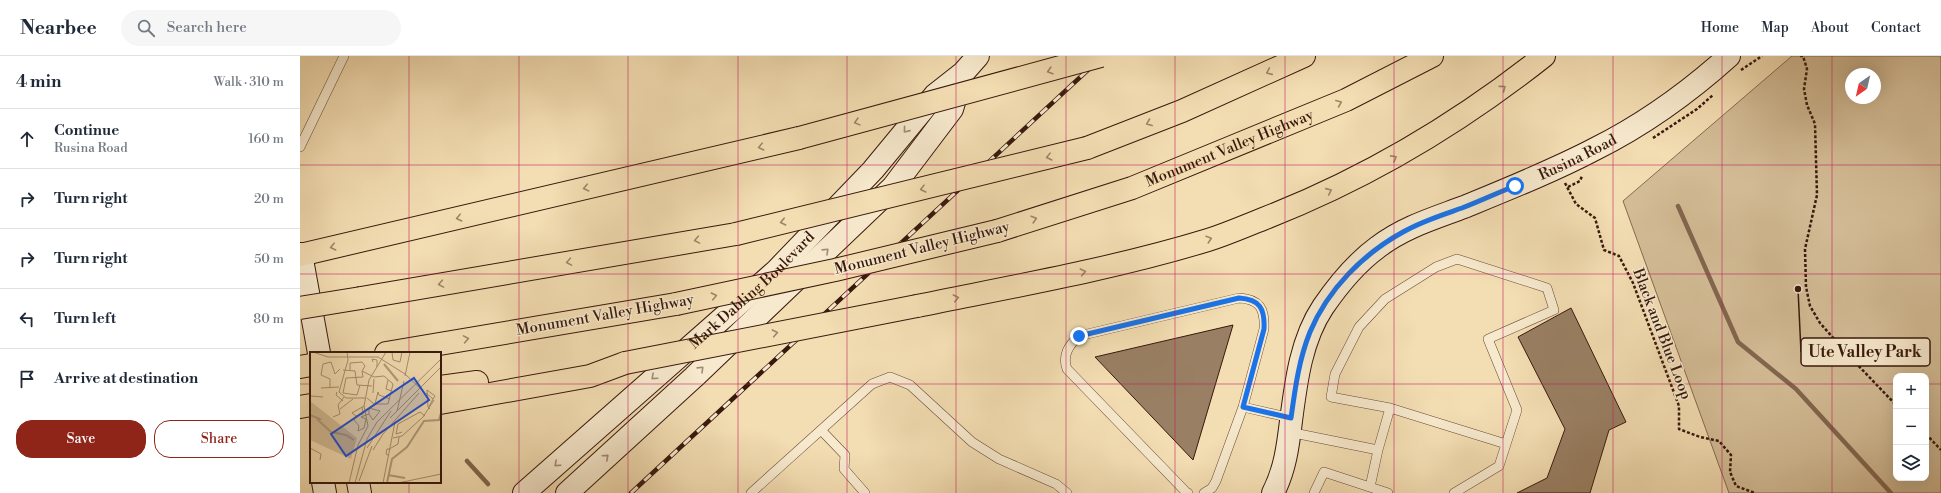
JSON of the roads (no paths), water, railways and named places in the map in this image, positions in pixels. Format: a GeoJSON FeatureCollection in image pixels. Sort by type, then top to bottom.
{"type":"FeatureCollection","features":[{"type":"Feature","properties":{"kind":"highway"},"geometry":{"type":"LineString","coordinates":[[301,254],[799,138],[1101,56]]}},
{"type":"Feature","properties":{"kind":"highway"},"geometry":{"type":"LineString","coordinates":[[300,308],[736,234],[1087,148],[1182,111],[1304,56]]}},
{"type":"Feature","properties":{"kind":"highway","name":"Monument Valley Highway"},"geometry":{"type":"LineString","coordinates":[[392,352],[676,304],[835,270],[997,231],[1132,188],[1160,177],[1346,100],[1432,56]]}},
{"type":"Feature","properties":{"kind":"highway"},"geometry":{"type":"LineString","coordinates":[[441,403],[625,363],[1114,266],[1210,239],[1287,209],[1360,177],[1433,136],[1502,89],[1544,56]]}},
{"type":"Feature","properties":{"kind":"highway"},"geometry":{"type":"LineString","coordinates":[[300,367],[310,366]]}},
{"type":"Feature","properties":{"kind":"highway"},"geometry":{"type":"LineString","coordinates":[[441,387],[589,372]]}},
{"type":"Feature","properties":{"kind":"highway"},"geometry":{"type":"LineString","coordinates":[[300,407],[310,405]]}},
{"type":"Feature","properties":{"kind":"street","name":"Mark Dabling Boulevard"},"geometry":{"type":"LineString","coordinates":[[524,493],[776,271],[873,170],[935,95],[963,73],[978,56]]}},
{"type":"Feature","properties":{"kind":"street","name":"Rusina Road"},"geometry":{"type":"LineString","coordinates":[[1273,493],[1285,461],[1301,362],[1310,332],[1322,309],[1340,284],[1358,264],[1378,247],[1404,231],[1431,218],[1515,186],[1595,149],[1633,128],[1677,98],[1735,63]]}},
{"type":"Feature","properties":{"kind":"street","name":"Mark Dabling Boulevard"},"geometry":{"type":"LineString","coordinates":[[567,493],[694,377],[893,187],[952,109],[963,73]]}},
{"type":"Feature","properties":{"kind":"street"},"geometry":{"type":"LineString","coordinates":[[301,254],[319,352]]}},
{"type":"Feature","properties":{"kind":"street"},"geometry":{"type":"LineString","coordinates":[[323,483],[325,493]]}},
{"type":"Feature","properties":{"kind":"street"},"geometry":{"type":"LineString","coordinates":[[358,483],[360,493]]}},
{"type":"Feature","properties":{"kind":"lane"},"geometry":{"type":"LineString","coordinates":[[301,142],[344,56]]}},
{"type":"Feature","properties":{"kind":"lane"},"geometry":{"type":"LineString","coordinates":[[1454,493],[1499,466],[1517,410],[1488,339],[1554,310],[1547,288],[1456,259],[1436,267],[1385,299],[1359,327],[1335,374],[1332,397],[1390,408],[1506,444]]}},
{"type":"Feature","properties":{"kind":"lane"},"geometry":{"type":"LineString","coordinates":[[1188,493],[1067,369],[1065,363],[1066,354],[1070,344],[1079,336],[1239,298],[1250,298],[1256,302],[1261,309],[1264,317],[1264,323],[1243,407],[1216,481],[1212,488],[1204,493]]}},
{"type":"Feature","properties":{"kind":"lane"},"geometry":{"type":"LineString","coordinates":[[751,493],[872,384],[890,377],[910,385],[972,442],[999,459],[1056,484],[1067,493]]}},
{"type":"Feature","properties":{"kind":"lane"},"geometry":{"type":"LineString","coordinates":[[1243,407],[1290,425],[1378,450]]}},
{"type":"Feature","properties":{"kind":"lane"},"geometry":{"type":"LineString","coordinates":[[1370,487],[1378,450],[1390,408]]}},
{"type":"Feature","properties":{"kind":"lane"},"geometry":{"type":"LineString","coordinates":[[821,430],[845,455],[844,469],[865,493]]}},
{"type":"Feature","properties":{"kind":"lane"},"geometry":{"type":"LineString","coordinates":[[1314,493],[1324,472],[1388,493]]}},
{"type":"Feature","properties":{"kind":"waterway"},"geometry":{"type":"LineString","coordinates":[[1678,206],[1738,342],[1796,389],[1891,493]]}},
{"type":"Feature","properties":{"kind":"waterway"},"geometry":{"type":"LineString","coordinates":[[467,461],[488,484]]}},
{"type":"Feature","properties":{"kind":"railway"},"geometry":{"type":"LineString","coordinates":[[631,493],[1103,56]]}},
{"type":"Feature","properties":{"kind":"place","name":"Ute Valley Park"},"geometry":{"type":"Point","coordinates":[1798,289]}}]}
